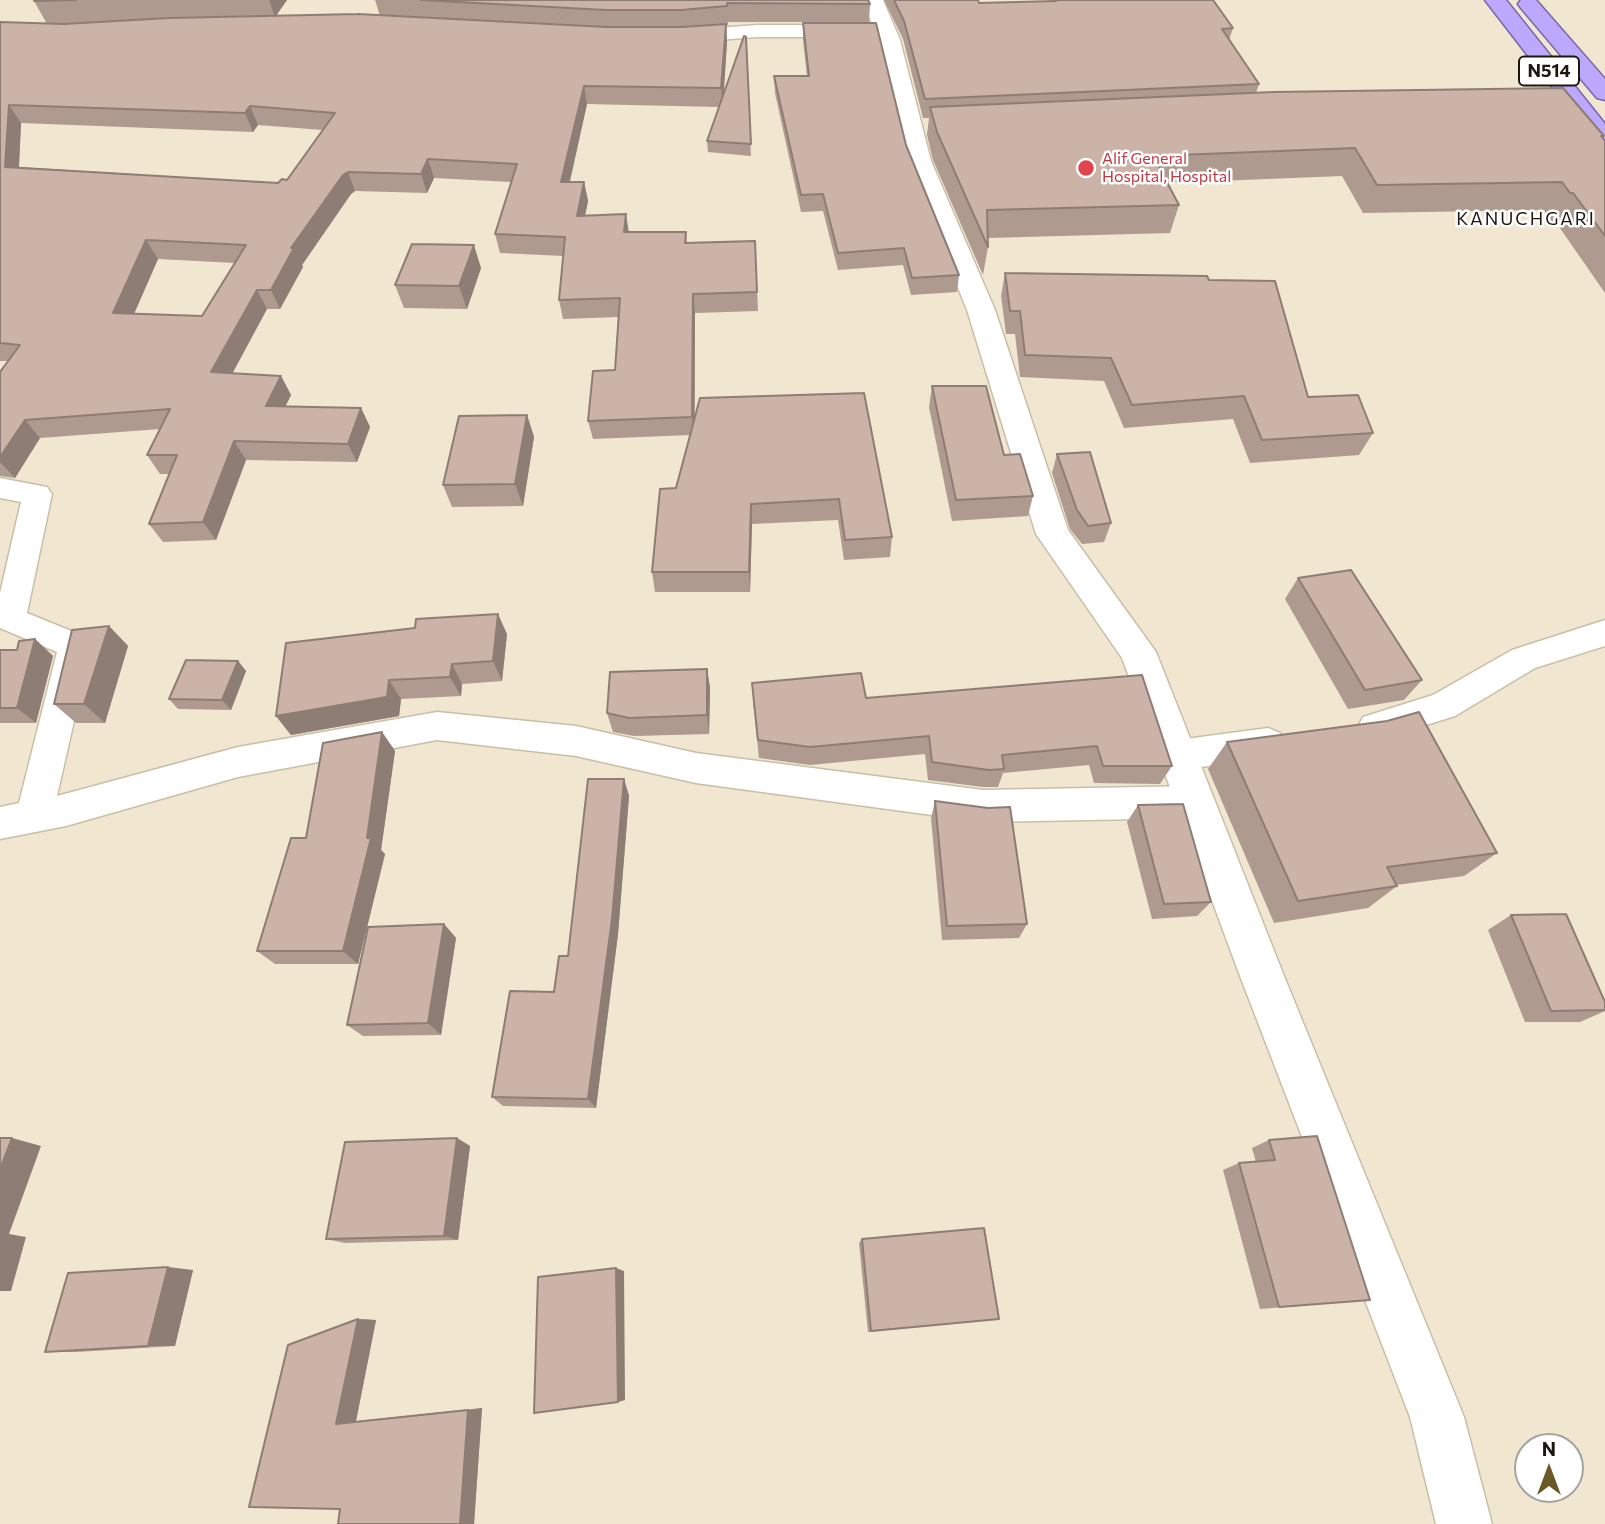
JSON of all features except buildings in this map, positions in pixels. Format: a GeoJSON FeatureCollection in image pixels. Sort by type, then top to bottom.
{"type":"FeatureCollection","features":[{"type":"Feature","properties":{"kind":"highway","name":"N514"},"geometry":{"type":"LineString","coordinates":[[1495,0],[1573,102],[1603,136]]}},
{"type":"Feature","properties":{"kind":"highway","name":"N514"},"geometry":{"type":"LineString","coordinates":[[1524,0],[1605,93]]}},
{"type":"Feature","properties":{"kind":"street"},"geometry":{"type":"LineString","coordinates":[[873,0],[918,127],[919,161],[981,310],[1053,534],[1138,652],[1437,1417],[1464,1524]]}},
{"type":"Feature","properties":{"kind":"street"},"geometry":{"type":"LineString","coordinates":[[659,37],[757,31],[885,31]]}},
{"type":"Feature","properties":{"kind":"street"},"geometry":{"type":"LineString","coordinates":[[1545,103],[1573,102]]}},
{"type":"Feature","properties":{"kind":"street"},"geometry":{"type":"LineString","coordinates":[[0,488],[37,494],[10,618],[75,646],[34,816]]}},
{"type":"Feature","properties":{"kind":"street"},"geometry":{"type":"LineString","coordinates":[[1348,734],[1443,706],[1524,659],[1605,633]]}},
{"type":"Feature","properties":{"kind":"street"},"geometry":{"type":"LineString","coordinates":[[0,823],[66,810],[238,762],[437,726],[576,741],[696,768],[983,806],[1195,802]]}},
{"type":"Feature","properties":{"kind":"street"},"geometry":{"type":"LineString","coordinates":[[1178,755],[1295,740]]}},
{"type":"Feature","properties":{"kind":"place","name":"Alif General Hospital, Hospital"},"geometry":{"type":"Point","coordinates":[1086,168]}},
{"type":"Feature","properties":{"kind":"district","name":"KANUCHGARI"},"geometry":{"type":"Point","coordinates":[1526,219]}}]}
